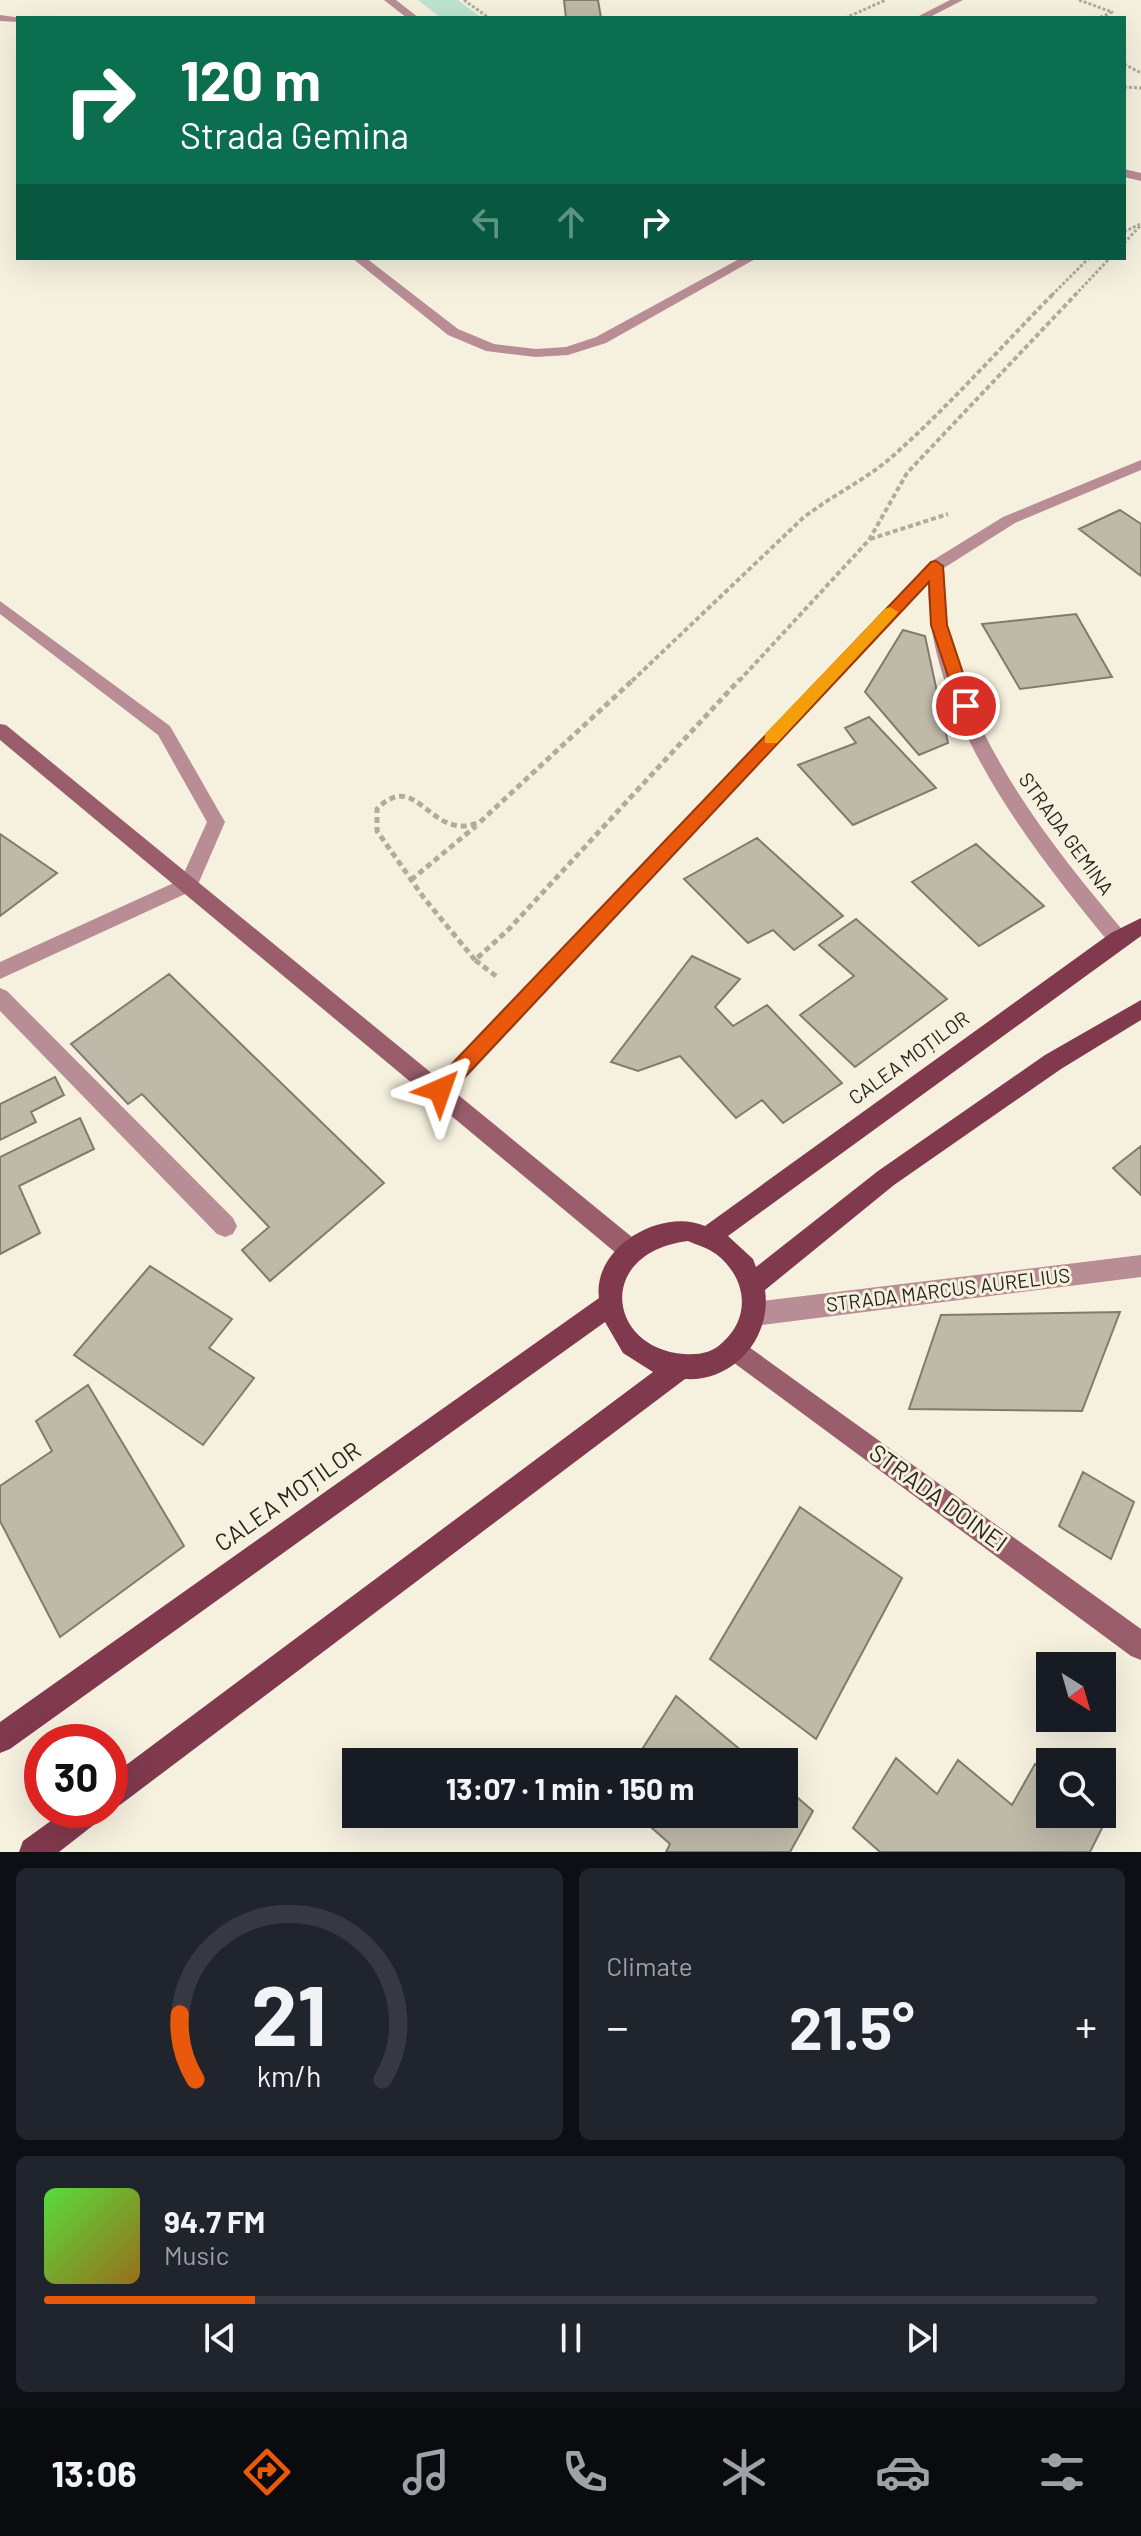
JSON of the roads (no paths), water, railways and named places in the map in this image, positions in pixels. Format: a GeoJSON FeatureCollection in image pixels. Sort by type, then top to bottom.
{"type":"FeatureCollection","features":[{"type":"Feature","properties":{"kind":"main road","name":"CALEA MOȚILOR"},"geometry":{"type":"LineString","coordinates":[[710,1236],[1118,939],[1141,926]]}},
{"type":"Feature","properties":{"kind":"main road"},"geometry":{"type":"LineString","coordinates":[[754,1284],[886,1178],[1053,1062],[1141,1009]]}},
{"type":"Feature","properties":{"kind":"main road"},"geometry":{"type":"LineString","coordinates":[[689,1230],[710,1236],[729,1248],[744,1264],[754,1284],[754,1314],[748,1334],[719,1361],[699,1367],[679,1368],[654,1362],[633,1347],[618,1327],[611,1304],[611,1284],[618,1266],[630,1250],[647,1238],[667,1231],[689,1230]]}},
{"type":"Feature","properties":{"kind":"main road","name":"CALEA MOȚILOR"},"geometry":{"type":"LineString","coordinates":[[0,1739],[611,1304]]}},
{"type":"Feature","properties":{"kind":"main road"},"geometry":{"type":"LineString","coordinates":[[128,1781],[679,1368]]}},
{"type":"Feature","properties":{"kind":"main road"},"geometry":{"type":"LineString","coordinates":[[34,1852],[66,1828]]}},
{"type":"Feature","properties":{"kind":"street"},"geometry":{"type":"LineString","coordinates":[[389,0],[411,16]]}},
{"type":"Feature","properties":{"kind":"street"},"geometry":{"type":"LineString","coordinates":[[924,16],[958,0]]}},
{"type":"Feature","properties":{"kind":"street"},"geometry":{"type":"LineString","coordinates":[[361,260],[453,332],[491,348],[536,353],[568,351],[601,340],[747,260]]}},
{"type":"Feature","properties":{"kind":"street"},"geometry":{"type":"LineString","coordinates":[[440,1090],[936,566],[1009,520],[1141,465]]}},
{"type":"Feature","properties":{"kind":"street","name":"STRADA GEMINA"},"geometry":{"type":"LineString","coordinates":[[936,566],[939,625],[958,686],[1003,786],[1087,904],[1118,939]]}},
{"type":"Feature","properties":{"kind":"street"},"geometry":{"type":"LineString","coordinates":[[0,606],[164,731],[216,822],[189,884],[0,971]]}},
{"type":"Feature","properties":{"kind":"street"},"geometry":{"type":"LineString","coordinates":[[0,730],[440,1090],[630,1250]]}},
{"type":"Feature","properties":{"kind":"street"},"geometry":{"type":"LineString","coordinates":[[0,997],[225,1226]]}},
{"type":"Feature","properties":{"kind":"street","name":"STRADA MARCUS AURELIUS"},"geometry":{"type":"LineString","coordinates":[[754,1314],[1141,1266]]}},
{"type":"Feature","properties":{"kind":"street","name":"STRADA DOINEI"},"geometry":{"type":"LineString","coordinates":[[735,1349],[1141,1646]]}}]}
